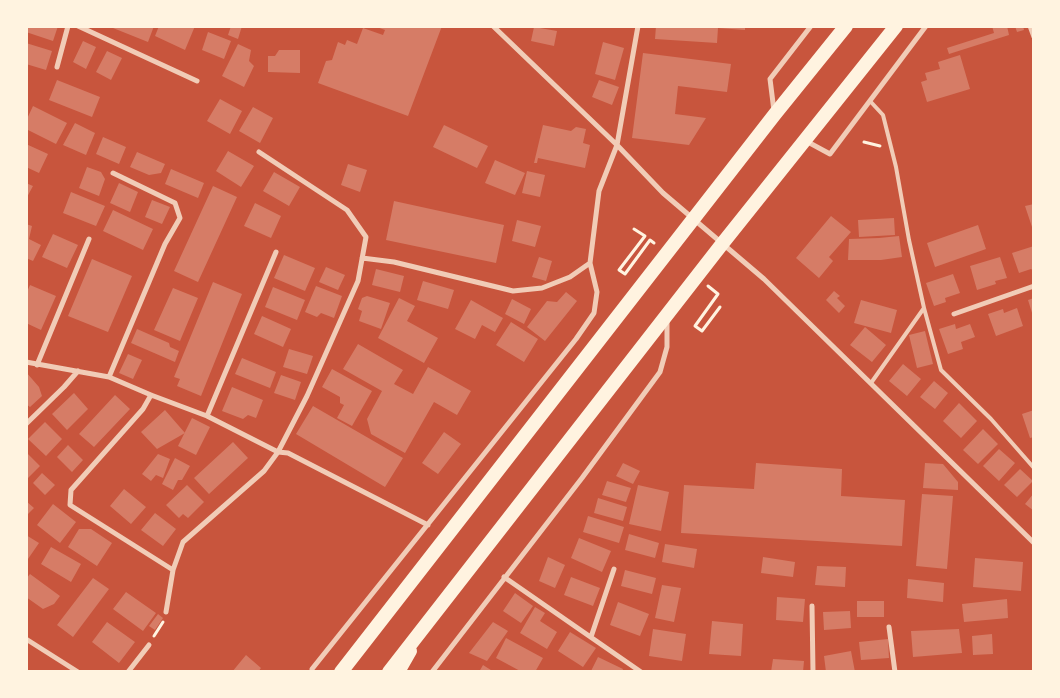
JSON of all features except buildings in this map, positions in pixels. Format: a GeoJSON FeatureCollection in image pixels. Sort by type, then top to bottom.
{"type":"FeatureCollection","features":[{"type":"Feature","properties":{"kind":"highway"},"geometry":{"type":"LineString","coordinates":[[341,672],[775,114],[846,26]]}},
{"type":"Feature","properties":{"kind":"highway"},"geometry":{"type":"LineString","coordinates":[[389,672],[722,244],[896,26]]}},
{"type":"Feature","properties":{"kind":"main road"},"geometry":{"type":"LineString","coordinates":[[399,672],[425,625]]}},
{"type":"Feature","properties":{"kind":"street"},"geometry":{"type":"LineString","coordinates":[[57,67],[68,26]]}},
{"type":"Feature","properties":{"kind":"street"},"geometry":{"type":"LineString","coordinates":[[78,26],[197,80]]}},
{"type":"Feature","properties":{"kind":"street"},"geometry":{"type":"LineString","coordinates":[[492,26],[617,145],[651,182],[764,279],[1034,543]]}},
{"type":"Feature","properties":{"kind":"street"},"geometry":{"type":"LineString","coordinates":[[312,672],[312,669],[576,340],[594,313],[597,292],[590,263],[599,191],[617,145],[638,26]]}},
{"type":"Feature","properties":{"kind":"street"},"geometry":{"type":"LineString","coordinates":[[775,114],[770,79],[811,26]]}},
{"type":"Feature","properties":{"kind":"street"},"geometry":{"type":"LineString","coordinates":[[805,140],[830,154],[926,26]]}},
{"type":"Feature","properties":{"kind":"street"},"geometry":{"type":"LineString","coordinates":[[1030,26],[1034,38]]}},
{"type":"Feature","properties":{"kind":"street"},"geometry":{"type":"LineString","coordinates":[[166,612],[173,570],[183,542],[264,471],[278,452],[307,396],[358,281],[366,237],[348,210],[259,152]]}},
{"type":"Feature","properties":{"kind":"street"},"geometry":{"type":"LineString","coordinates":[[109,377],[165,244],[180,218],[175,203],[113,173]]}},
{"type":"Feature","properties":{"kind":"street"},"geometry":{"type":"LineString","coordinates":[[37,365],[89,239]]}},
{"type":"Feature","properties":{"kind":"street"},"geometry":{"type":"LineString","coordinates":[[207,416],[276,252]]}},
{"type":"Feature","properties":{"kind":"street"},"geometry":{"type":"LineString","coordinates":[[362,258],[394,262],[512,291],[542,288],[570,277],[590,263]]}},
{"type":"Feature","properties":{"kind":"street"},"geometry":{"type":"LineString","coordinates":[[954,314],[1034,286]]}},
{"type":"Feature","properties":{"kind":"street"},"geometry":{"type":"LineString","coordinates":[[432,672],[582,478],[660,372],[667,347],[667,317]]}},
{"type":"Feature","properties":{"kind":"street"},"geometry":{"type":"LineString","coordinates":[[26,362],[109,377],[207,416],[278,452],[288,454],[428,525]]}},
{"type":"Feature","properties":{"kind":"street"},"geometry":{"type":"LineString","coordinates":[[26,424],[78,371]]}},
{"type":"Feature","properties":{"kind":"street"},"geometry":{"type":"LineString","coordinates":[[151,395],[143,409],[71,490],[70,505],[173,570]]}},
{"type":"Feature","properties":{"kind":"street"},"geometry":{"type":"LineString","coordinates":[[591,637],[614,569]]}},
{"type":"Feature","properties":{"kind":"street"},"geometry":{"type":"LineString","coordinates":[[504,577],[639,671]]}},
{"type":"Feature","properties":{"kind":"street"},"geometry":{"type":"LineString","coordinates":[[812,606],[813,672]]}},
{"type":"Feature","properties":{"kind":"street"},"geometry":{"type":"LineString","coordinates":[[889,627],[895,672]]}},
{"type":"Feature","properties":{"kind":"street"},"geometry":{"type":"LineString","coordinates":[[26,639],[78,672]]}},
{"type":"Feature","properties":{"kind":"street"},"geometry":{"type":"LineString","coordinates":[[128,672],[149,645]]}},
{"type":"Feature","properties":{"kind":"lane"},"geometry":{"type":"LineString","coordinates":[[870,100],[883,115],[896,167],[924,308],[941,370],[991,419],[1034,468]]}},
{"type":"Feature","properties":{"kind":"lane"},"geometry":{"type":"LineString","coordinates":[[871,383],[924,308]]}},
{"type":"Feature","properties":{"kind":"path"},"geometry":{"type":"LineString","coordinates":[[634,229],[645,236],[619,270],[625,274],[650,240]]}},
{"type":"Feature","properties":{"kind":"path"},"geometry":{"type":"LineString","coordinates":[[718,294],[695,326],[702,331],[720,307]]}},
{"type":"Feature","properties":{"kind":"path"},"geometry":{"type":"LineString","coordinates":[[149,645],[163,623],[166,612]]}}]}
